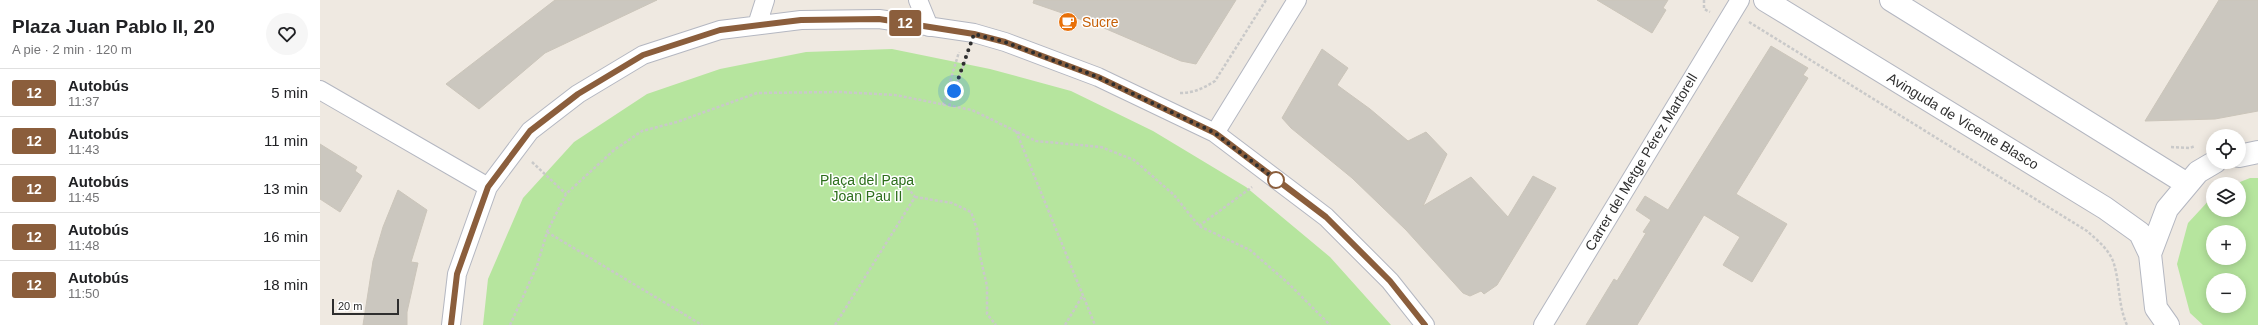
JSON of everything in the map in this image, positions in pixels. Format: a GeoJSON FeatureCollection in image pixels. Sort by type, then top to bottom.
{"type":"FeatureCollection","features":[{"type":"Feature","properties":{"kind":"street"},"geometry":{"type":"LineString","coordinates":[[757,25],[765,0]]}},
{"type":"Feature","properties":{"kind":"street"},"geometry":{"type":"LineString","coordinates":[[918,0],[929,27]]}},
{"type":"Feature","properties":{"kind":"street"},"geometry":{"type":"LineString","coordinates":[[1215,133],[1297,0]]}},
{"type":"Feature","properties":{"kind":"street","name":"Carrer del Metge Pérez Martorell"},"geometry":{"type":"LineString","coordinates":[[1543,325],[1740,0]]}},
{"type":"Feature","properties":{"kind":"street","name":"Avinguda de Vicente Blasco"},"geometry":{"type":"LineString","coordinates":[[1765,0],[2105,208],[2140,233],[2150,254]]}},
{"type":"Feature","properties":{"kind":"street"},"geometry":{"type":"LineString","coordinates":[[1891,0],[2187,184]]}},
{"type":"Feature","properties":{"kind":"street"},"geometry":{"type":"LineString","coordinates":[[451,325],[457,274],[488,187],[530,131],[572,99],[643,55],[720,30],[801,20],[879,19],[974,34],[1005,42],[1098,77],[1215,133],[1326,217],[1390,281],[1425,325]]}},
{"type":"Feature","properties":{"kind":"street"},"geometry":{"type":"LineString","coordinates":[[320,90],[488,187]]}},
{"type":"Feature","properties":{"kind":"street"},"geometry":{"type":"LineString","coordinates":[[2246,155],[2258,152]]}},
{"type":"Feature","properties":{"kind":"street"},"geometry":{"type":"LineString","coordinates":[[2168,325],[2156,308],[2150,254],[2167,209],[2198,172],[2206,167]]}},
{"type":"Feature","properties":{"kind":"path"},"geometry":{"type":"LineString","coordinates":[[1704,0],[1704,9],[1740,29],[1750,22],[2086,231],[2104,247],[2114,264],[2122,315],[2127,325]]}},
{"type":"Feature","properties":{"kind":"path"},"geometry":{"type":"LineString","coordinates":[[949,106],[974,34]]}},
{"type":"Feature","properties":{"kind":"path"},"geometry":{"type":"LineString","coordinates":[[510,325],[537,266],[547,232],[566,194],[614,150],[642,131],[677,122],[757,93],[840,92],[879,94],[972,110],[1036,141],[1101,147],[1134,160],[1174,195],[1199,226],[1250,250],[1288,283],[1330,325]]}},
{"type":"Feature","properties":{"kind":"path"},"geometry":{"type":"LineString","coordinates":[[1016,131],[1095,325]]}},
{"type":"Feature","properties":{"kind":"path"},"geometry":{"type":"LineString","coordinates":[[518,147],[566,194]]}},
{"type":"Feature","properties":{"kind":"path"},"geometry":{"type":"LineString","coordinates":[[1199,226],[1268,174]]}},
{"type":"Feature","properties":{"kind":"path"},"geometry":{"type":"LineString","coordinates":[[903,182],[915,197],[952,203],[971,212],[977,229],[980,256],[987,286],[987,314],[996,325]]}},
{"type":"Feature","properties":{"kind":"path"},"geometry":{"type":"LineString","coordinates":[[834,325],[915,197]]}},
{"type":"Feature","properties":{"kind":"path"},"geometry":{"type":"LineString","coordinates":[[547,232],[702,325]]}},
{"type":"Feature","properties":{"kind":"path"},"geometry":{"type":"LineString","coordinates":[[1065,325],[1083,295]]}},
{"type":"Feature","properties":{"kind":"green space","name":"Plaça del Papa Joan Pau II"},"geometry":{"type":"Polygon","coordinates":[[[892,49],[990,69],[1071,91],[1153,131],[1246,187],[1330,257],[1391,325],[483,325],[488,279],[523,198],[574,142],[647,94],[720,69],[806,52],[892,49]]]}},
{"type":"Feature","properties":{"kind":"green space"},"geometry":{"type":"Polygon","coordinates":[[[2258,178],[2258,325],[2203,325],[2190,313],[2177,264],[2188,223],[2206,204],[2206,217],[2246,217],[2246,180],[2258,178]]]}},
{"type":"Feature","properties":{"kind":"building"},"geometry":{"type":"Polygon","coordinates":[[[555,0],[657,0],[545,53],[479,109],[446,84],[555,0]]]}},
{"type":"Feature","properties":{"kind":"building"},"geometry":{"type":"Polygon","coordinates":[[[1034,0],[1236,0],[1196,64],[1181,61],[1097,25],[1033,3],[1034,0]]]}},
{"type":"Feature","properties":{"kind":"building"},"geometry":{"type":"Polygon","coordinates":[[[1597,0],[1668,0],[1663,8],[1666,10],[1652,33],[1597,0]]]}},
{"type":"Feature","properties":{"kind":"building"},"geometry":{"type":"Polygon","coordinates":[[[2219,0],[2258,0],[2258,111],[2215,119],[2145,121],[2219,0]]]}},
{"type":"Feature","properties":{"kind":"building"},"geometry":{"type":"Polygon","coordinates":[[[1771,46],[1808,68],[1803,75],[1808,78],[1736,194],[1787,224],[1752,282],[1723,265],[1740,237],[1704,215],[1637,325],[1586,325],[1614,279],[1617,281],[1646,233],[1643,232],[1651,220],[1636,210],[1645,196],[1668,210],[1771,46]]]}},
{"type":"Feature","properties":{"kind":"building"},"geometry":{"type":"Polygon","coordinates":[[[1322,49],[1348,68],[1337,85],[1370,109],[1408,141],[1426,132],[1447,154],[1423,206],[1471,177],[1508,217],[1533,176],[1556,188],[1497,285],[1484,294],[1481,291],[1470,296],[1463,293],[1406,230],[1352,178],[1291,128],[1282,118],[1322,49]]]}},
{"type":"Feature","properties":{"kind":"building"},"geometry":{"type":"Polygon","coordinates":[[[320,144],[357,167],[355,171],[362,176],[340,212],[320,199],[320,144]]]}},
{"type":"Feature","properties":{"kind":"building"},"geometry":{"type":"Polygon","coordinates":[[[398,190],[427,210],[411,262],[418,263],[407,312],[407,325],[363,325],[373,261],[383,227],[398,190]]]}},
{"type":"Feature","properties":{"kind":"bus line","name":"12"},"geometry":{"type":"LineString","coordinates":[[451,325],[457,274],[488,187],[530,131],[578,94],[643,55],[720,30],[801,20],[879,19],[974,34],[1005,42],[1098,77],[1215,133],[1326,217],[1390,281],[1425,325]]}},
{"type":"Feature","properties":{"kind":"place","name":"Sucre"},"geometry":{"type":"Point","coordinates":[1068,22]}},
{"type":"Feature","properties":{"kind":"route"},"geometry":{"type":"LineString","coordinates":[[954,91],[974,34],[1005,42],[1098,77],[1215,133],[1280,183],[1276,180]]}}]}
